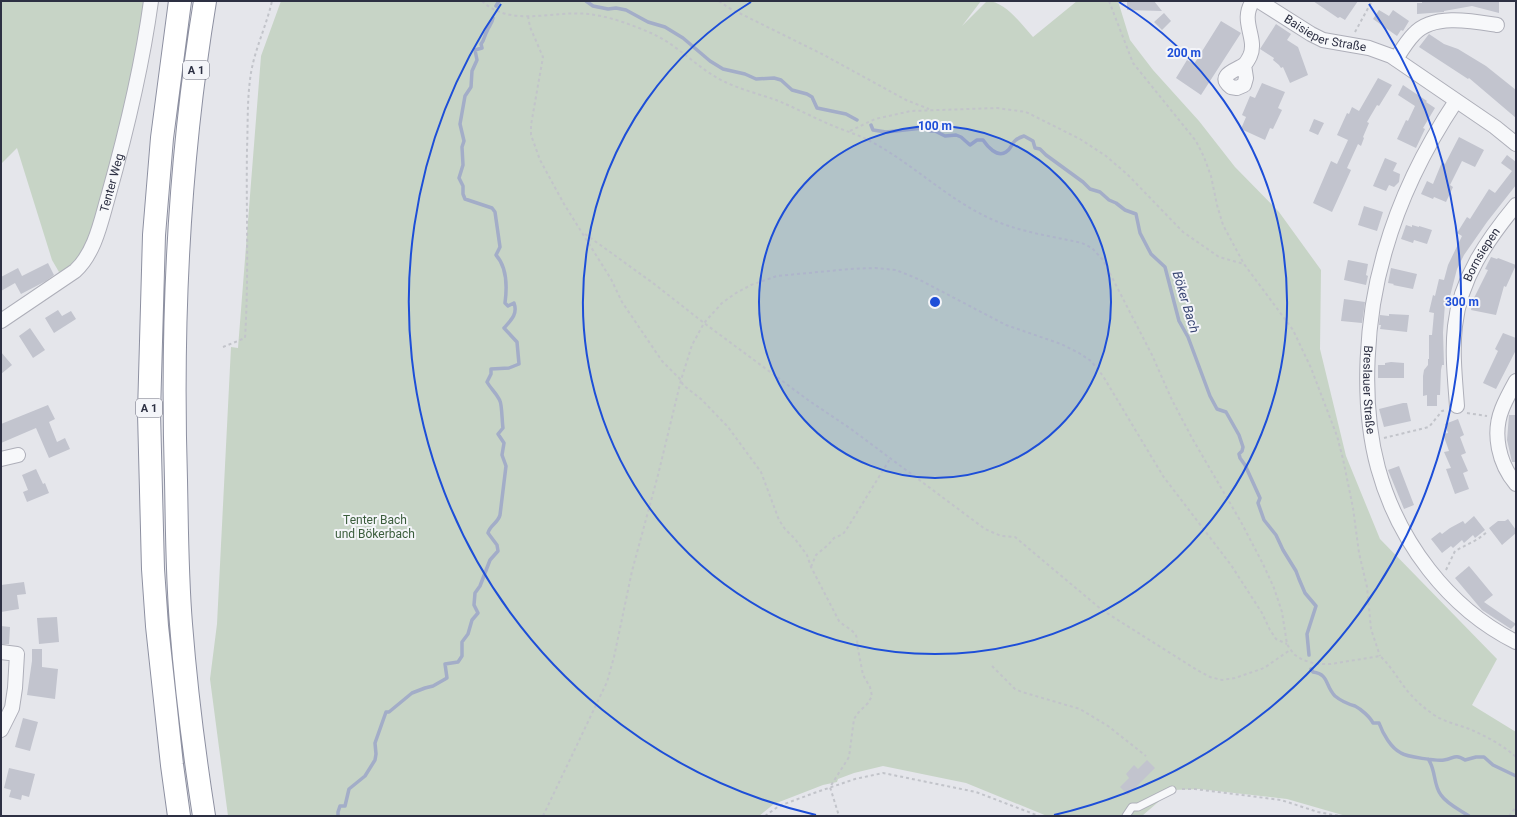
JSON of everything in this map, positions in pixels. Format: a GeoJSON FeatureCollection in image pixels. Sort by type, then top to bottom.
{"type":"FeatureCollection","features":[{"type":"Feature","properties":{"kind":"highway","name":"A 1"},"geometry":{"type":"LineString","coordinates":[[179,816],[157,626],[152,540],[149,412],[154,235],[162,138],[180,1]]}},
{"type":"Feature","properties":{"kind":"highway","name":"A 1"},"geometry":{"type":"LineString","coordinates":[[204,816],[195,757],[181,624],[174,408],[175,318],[187,140],[206,1]]}},
{"type":"Feature","properties":{"kind":"street","name":"Tenter Weg"},"geometry":{"type":"LineString","coordinates":[[1,321],[75,271],[87,255],[100,223],[117,164],[134,92],[151,1]]}},
{"type":"Feature","properties":{"kind":"street"},"geometry":{"type":"LineString","coordinates":[[1244,65],[1250,56],[1252,49],[1247,13],[1253,1]]}},
{"type":"Feature","properties":{"kind":"street","name":"Baisieper Straße"},"geometry":{"type":"LineString","coordinates":[[1259,1],[1317,37],[1379,51],[1396,59],[1516,144]]}},
{"type":"Feature","properties":{"kind":"street"},"geometry":{"type":"LineString","coordinates":[[1396,59],[1414,34],[1430,24],[1441,21],[1456,20],[1497,25]]}},
{"type":"Feature","properties":{"kind":"street","name":"Breslauer Straße"},"geometry":{"type":"LineString","coordinates":[[1456,101],[1441,123],[1414,176],[1403,200],[1384,252],[1376,287],[1368,345],[1368,391],[1373,441],[1378,468],[1389,499],[1401,526],[1419,556],[1449,593],[1477,618],[1516,642]]}},
{"type":"Feature","properties":{"kind":"street","name":"Bornsiepen"},"geometry":{"type":"LineString","coordinates":[[1461,410],[1454,359],[1455,324],[1459,305],[1475,261],[1516,205]]}},
{"type":"Feature","properties":{"kind":"street"},"geometry":{"type":"LineString","coordinates":[[1516,381],[1502,409],[1498,422],[1498,448],[1504,465],[1516,484]]}},
{"type":"Feature","properties":{"kind":"street"},"geometry":{"type":"LineString","coordinates":[[1,459],[18,455]]}},
{"type":"Feature","properties":{"kind":"street"},"geometry":{"type":"LineString","coordinates":[[1,652],[17,654],[13,705],[1,730]]}},
{"type":"Feature","properties":{"kind":"lane"},"geometry":{"type":"LineString","coordinates":[[1126,816],[1132,807],[1138,807],[1172,790]]}},
{"type":"Feature","properties":{"kind":"path"},"geometry":{"type":"LineString","coordinates":[[223,347],[245,338],[248,268],[248,125],[250,79],[255,50],[272,1]]}},
{"type":"Feature","properties":{"kind":"path"},"geometry":{"type":"LineString","coordinates":[[482,1],[494,10],[511,15],[528,16],[573,13],[589,14],[631,25],[670,43],[710,74],[724,81],[778,101],[837,127],[850,131],[892,152],[968,207],[990,218],[1009,226],[1082,243],[1092,248],[1103,260],[1152,355],[1175,406],[1241,522],[1263,564],[1274,588],[1282,612],[1287,644],[1290,649],[1295,655],[1303,660],[1316,664],[1331,664],[1380,656]]}},
{"type":"Feature","properties":{"kind":"path"},"geometry":{"type":"LineString","coordinates":[[719,1],[729,8],[822,54],[906,100],[930,110]]}},
{"type":"Feature","properties":{"kind":"path"},"geometry":{"type":"LineString","coordinates":[[1109,1],[1133,63],[1196,141],[1211,176],[1216,205],[1223,225],[1244,264],[1293,330],[1311,368],[1337,436],[1343,459],[1353,508],[1359,553],[1367,587],[1371,629],[1380,656],[1390,665],[1411,696],[1420,704],[1435,715],[1450,723],[1474,731],[1494,741],[1516,757]]}},
{"type":"Feature","properties":{"kind":"path"},"geometry":{"type":"LineString","coordinates":[[1351,45],[1354,33],[1372,1]]}},
{"type":"Feature","properties":{"kind":"path"},"geometry":{"type":"LineString","coordinates":[[528,16],[530,27],[543,57],[532,117],[531,135],[540,160],[564,204],[611,279],[622,302],[662,361],[681,380],[683,385],[702,399],[728,427],[761,472],[779,520],[807,554],[811,567],[839,621],[846,628],[852,629],[858,639],[857,644],[863,675],[870,687],[872,696],[854,719],[849,757],[830,787],[839,816]]}},
{"type":"Feature","properties":{"kind":"path"},"geometry":{"type":"LineString","coordinates":[[850,131],[875,120],[911,111],[997,108],[1026,112],[1080,139],[1106,156],[1128,174],[1183,232],[1219,257],[1244,264]]}},
{"type":"Feature","properties":{"kind":"path"},"geometry":{"type":"LineString","coordinates":[[584,234],[606,248],[808,400],[846,425],[890,460],[985,528],[1001,536],[1015,537],[1102,610],[1210,677],[1222,680],[1235,678],[1271,664],[1290,649]]}},
{"type":"Feature","properties":{"kind":"path"},"geometry":{"type":"LineString","coordinates":[[543,816],[607,682],[614,657],[632,571],[660,469],[681,380],[692,345],[704,323],[722,302],[752,285],[772,278],[792,274],[850,269],[887,268],[907,274],[1006,325],[1062,344],[1091,361],[1104,376],[1163,476],[1231,565],[1258,607],[1276,639],[1287,644]]}},
{"type":"Feature","properties":{"kind":"path"},"geometry":{"type":"LineString","coordinates":[[1373,441],[1429,428],[1442,412],[1461,410],[1482,415]]}},
{"type":"Feature","properties":{"kind":"path"},"geometry":{"type":"LineString","coordinates":[[811,567],[816,555],[828,546],[834,538],[843,534],[890,460]]}},
{"type":"Feature","properties":{"kind":"path"},"geometry":{"type":"LineString","coordinates":[[1437,579],[1446,570],[1455,551],[1478,539],[1487,532]]}},
{"type":"Feature","properties":{"kind":"path"},"geometry":{"type":"LineString","coordinates":[[992,666],[1015,689],[1080,709],[1108,726],[1146,756]]}},
{"type":"Feature","properties":{"kind":"path"},"geometry":{"type":"LineString","coordinates":[[765,816],[779,806],[830,787],[883,773],[976,792],[1039,816]]}},
{"type":"Feature","properties":{"kind":"path"},"geometry":{"type":"LineString","coordinates":[[1172,790],[1196,789],[1270,798],[1318,812],[1339,816]]}},
{"type":"Feature","properties":{"kind":"path"},"geometry":{"type":"LineString","coordinates":[[1508,816],[1516,807]]}},
{"type":"Feature","properties":{"kind":"green space"},"geometry":{"type":"Polygon","coordinates":[[[1,1],[144,1],[117,164],[81,265],[59,272],[52,260],[17,148],[1,164],[1,1]]]}},
{"type":"Feature","properties":{"kind":"green space","name":"Tenter Bach und Bökerbach"},"geometry":{"type":"Polygon","coordinates":[[[281,1],[981,1],[962,26],[987,1],[994,2],[1006,9],[1033,37],[1077,1],[1118,1],[1130,40],[1153,70],[1199,121],[1235,167],[1279,212],[1321,270],[1320,349],[1346,456],[1380,539],[1497,659],[1472,705],[1516,732],[1516,816],[1346,816],[1287,799],[1199,789],[1172,790],[1142,816],[1047,816],[966,783],[883,766],[854,773],[838,779],[837,782],[823,785],[774,804],[759,816],[228,816],[210,679],[217,624],[231,347],[238,348],[261,56],[281,1]]]}},
{"type":"Feature","properties":{"kind":"building"},"geometry":{"type":"Polygon","coordinates":[[[1127,1],[1154,1],[1162,11],[1127,10],[1127,1]]]}},
{"type":"Feature","properties":{"kind":"building"},"geometry":{"type":"Polygon","coordinates":[[[1313,1],[1358,1],[1345,20],[1340,17],[1338,18],[1313,1]]]}},
{"type":"Feature","properties":{"kind":"building"},"geometry":{"type":"Polygon","coordinates":[[[1422,1],[1499,1],[1499,13],[1472,6],[1444,12],[1417,14],[1417,3],[1422,3],[1422,1]]]}},
{"type":"Feature","properties":{"kind":"building"},"geometry":{"type":"Polygon","coordinates":[[[1379,10],[1389,16],[1393,10],[1409,21],[1403,31],[1401,30],[1397,36],[1373,19],[1379,10]]]}},
{"type":"Feature","properties":{"kind":"building"},"geometry":{"type":"Polygon","coordinates":[[[1164,13],[1171,21],[1162,30],[1154,22],[1164,13]]]}},
{"type":"Feature","properties":{"kind":"building"},"geometry":{"type":"Polygon","coordinates":[[[1221,21],[1241,33],[1201,95],[1176,78],[1187,60],[1194,64],[1221,21]]]}},
{"type":"Feature","properties":{"kind":"building"},"geometry":{"type":"Polygon","coordinates":[[[1276,24],[1291,34],[1287,40],[1298,47],[1308,75],[1290,83],[1283,67],[1281,68],[1273,60],[1274,58],[1260,49],[1276,24]]]}},
{"type":"Feature","properties":{"kind":"building"},"geometry":{"type":"Polygon","coordinates":[[[1429,34],[1444,44],[1458,49],[1486,66],[1516,90],[1516,118],[1469,78],[1468,79],[1419,47],[1429,34]]]}},
{"type":"Feature","properties":{"kind":"building"},"geometry":{"type":"Polygon","coordinates":[[[1378,78],[1392,85],[1379,106],[1377,105],[1367,122],[1369,123],[1361,146],[1358,144],[1347,168],[1351,170],[1332,212],[1313,203],[1331,161],[1337,164],[1348,140],[1337,135],[1347,113],[1349,114],[1352,107],[1359,111],[1378,78]]]}},
{"type":"Feature","properties":{"kind":"building"},"geometry":{"type":"Polygon","coordinates":[[[1262,83],[1285,92],[1278,108],[1282,110],[1273,129],[1270,128],[1265,140],[1241,129],[1246,117],[1242,115],[1250,96],[1255,98],[1262,83]]]}},
{"type":"Feature","properties":{"kind":"building"},"geometry":{"type":"Polygon","coordinates":[[[1403,85],[1435,108],[1423,128],[1425,129],[1416,148],[1397,139],[1415,106],[1398,95],[1403,85]]]}},
{"type":"Feature","properties":{"kind":"building"},"geometry":{"type":"Polygon","coordinates":[[[1314,119],[1324,123],[1318,135],[1309,131],[1314,119]]]}},
{"type":"Feature","properties":{"kind":"building"},"geometry":{"type":"Polygon","coordinates":[[[1459,137],[1484,150],[1475,167],[1462,161],[1450,185],[1453,187],[1446,202],[1421,194],[1427,181],[1433,184],[1442,162],[1445,164],[1459,137]]]}},
{"type":"Feature","properties":{"kind":"building"},"geometry":{"type":"Polygon","coordinates":[[[1507,155],[1516,162],[1516,185],[1487,222],[1464,255],[1457,269],[1448,304],[1445,303],[1443,332],[1444,365],[1442,365],[1441,370],[1440,395],[1437,395],[1437,406],[1427,406],[1427,395],[1423,396],[1423,376],[1429,359],[1429,335],[1432,335],[1434,313],[1429,312],[1433,295],[1435,296],[1439,279],[1444,280],[1448,265],[1462,236],[1457,233],[1467,217],[1470,219],[1489,189],[1495,193],[1512,171],[1501,163],[1507,155]]]}},
{"type":"Feature","properties":{"kind":"building"},"geometry":{"type":"Polygon","coordinates":[[[1385,158],[1397,163],[1393,171],[1400,174],[1399,182],[1394,187],[1389,185],[1386,191],[1373,186],[1385,158]]]}},
{"type":"Feature","properties":{"kind":"building"},"geometry":{"type":"Polygon","coordinates":[[[1364,206],[1383,212],[1377,231],[1358,225],[1364,206]]]}},
{"type":"Feature","properties":{"kind":"building"},"geometry":{"type":"Polygon","coordinates":[[[1406,225],[1412,227],[1412,225],[1419,226],[1432,230],[1427,244],[1414,240],[1413,243],[1401,239],[1406,225]]]}},
{"type":"Feature","properties":{"kind":"building"},"geometry":{"type":"Polygon","coordinates":[[[1491,257],[1516,265],[1506,287],[1504,286],[1496,315],[1471,310],[1473,300],[1488,270],[1485,269],[1491,257]]]}},
{"type":"Feature","properties":{"kind":"building"},"geometry":{"type":"Polygon","coordinates":[[[1348,260],[1368,264],[1366,285],[1344,280],[1348,260]]]}},
{"type":"Feature","properties":{"kind":"building"},"geometry":{"type":"Polygon","coordinates":[[[48,263],[54,275],[46,281],[21,294],[15,283],[1,291],[1,277],[18,268],[22,276],[48,263]]]}},
{"type":"Feature","properties":{"kind":"building"},"geometry":{"type":"Polygon","coordinates":[[[1391,268],[1417,274],[1413,289],[1388,283],[1391,268]]]}},
{"type":"Feature","properties":{"kind":"building"},"geometry":{"type":"Polygon","coordinates":[[[1344,299],[1365,302],[1362,323],[1341,321],[1344,299]]]}},
{"type":"Feature","properties":{"kind":"building"},"geometry":{"type":"Polygon","coordinates":[[[58,310],[62,316],[71,311],[76,319],[54,333],[45,318],[58,310]]]}},
{"type":"Feature","properties":{"kind":"building"},"geometry":{"type":"Polygon","coordinates":[[[1389,314],[1409,315],[1407,332],[1380,329],[1380,315],[1389,316],[1389,314]]]}},
{"type":"Feature","properties":{"kind":"building"},"geometry":{"type":"Polygon","coordinates":[[[30,328],[45,350],[33,358],[19,336],[30,328]]]}},
{"type":"Feature","properties":{"kind":"building"},"geometry":{"type":"Polygon","coordinates":[[[1503,333],[1516,338],[1516,350],[1496,389],[1483,383],[1498,351],[1495,349],[1503,333]]]}},
{"type":"Feature","properties":{"kind":"building"},"geometry":{"type":"Polygon","coordinates":[[[1,352],[12,365],[1,374],[1,352]]]}},
{"type":"Feature","properties":{"kind":"building"},"geometry":{"type":"Polygon","coordinates":[[[1385,363],[1404,363],[1404,378],[1378,378],[1378,365],[1385,365],[1385,363]]]}},
{"type":"Feature","properties":{"kind":"building"},"geometry":{"type":"Polygon","coordinates":[[[1407,403],[1411,421],[1384,427],[1379,409],[1407,403]]]}},
{"type":"Feature","properties":{"kind":"building"},"geometry":{"type":"Polygon","coordinates":[[[48,405],[55,419],[49,422],[57,442],[65,438],[70,449],[49,458],[36,428],[1,443],[1,424],[48,405]]]}},
{"type":"Feature","properties":{"kind":"building"},"geometry":{"type":"Polygon","coordinates":[[[1509,415],[1516,415],[1516,462],[1512,462],[1507,440],[1509,415]]]}},
{"type":"Feature","properties":{"kind":"building"},"geometry":{"type":"Polygon","coordinates":[[[1458,419],[1464,435],[1460,437],[1466,453],[1461,455],[1468,471],[1463,473],[1469,489],[1455,494],[1446,469],[1451,468],[1444,452],[1449,451],[1443,434],[1448,433],[1445,424],[1458,419]]]}},
{"type":"Feature","properties":{"kind":"building"},"geometry":{"type":"Polygon","coordinates":[[[1399,466],[1414,505],[1404,509],[1388,470],[1399,466]]]}},
{"type":"Feature","properties":{"kind":"building"},"geometry":{"type":"Polygon","coordinates":[[[36,469],[43,484],[45,483],[49,493],[27,502],[23,492],[28,490],[22,475],[36,469]]]}},
{"type":"Feature","properties":{"kind":"building"},"geometry":{"type":"Polygon","coordinates":[[[1474,516],[1485,530],[1475,538],[1473,535],[1464,543],[1462,540],[1453,548],[1451,546],[1442,553],[1431,539],[1440,532],[1442,534],[1463,521],[1465,524],[1474,516]]]}},
{"type":"Feature","properties":{"kind":"building"},"geometry":{"type":"Polygon","coordinates":[[[1508,519],[1516,530],[1516,533],[1502,545],[1489,528],[1498,521],[1505,521],[1508,519]]]}},
{"type":"Feature","properties":{"kind":"building"},"geometry":{"type":"Polygon","coordinates":[[[1469,566],[1493,595],[1484,602],[1516,624],[1511,629],[1482,610],[1455,578],[1469,566]]]}},
{"type":"Feature","properties":{"kind":"building"},"geometry":{"type":"Polygon","coordinates":[[[24,582],[26,594],[17,595],[19,609],[1,612],[1,585],[24,582]]]}},
{"type":"Feature","properties":{"kind":"building"},"geometry":{"type":"Polygon","coordinates":[[[57,617],[59,642],[39,644],[37,618],[57,617]]]}},
{"type":"Feature","properties":{"kind":"building"},"geometry":{"type":"Polygon","coordinates":[[[1,626],[10,627],[9,644],[1,644],[1,626]]]}},
{"type":"Feature","properties":{"kind":"building"},"geometry":{"type":"Polygon","coordinates":[[[32,649],[42,649],[42,667],[58,669],[55,699],[27,695],[32,661],[32,649]]]}},
{"type":"Feature","properties":{"kind":"building"},"geometry":{"type":"Polygon","coordinates":[[[23,718],[38,722],[30,751],[15,747],[23,718]]]}},
{"type":"Feature","properties":{"kind":"building"},"geometry":{"type":"Polygon","coordinates":[[[1147,760],[1155,768],[1128,795],[1120,787],[1129,778],[1126,774],[1134,765],[1138,769],[1147,760]]]}},
{"type":"Feature","properties":{"kind":"building"},"geometry":{"type":"Polygon","coordinates":[[[9,768],[35,774],[29,797],[22,795],[21,800],[9,797],[11,790],[4,788],[9,768]]]}},
{"type":"Feature","properties":{"kind":"waterway"},"geometry":{"type":"LineString","coordinates":[[496,6],[499,1]]}},
{"type":"Feature","properties":{"kind":"waterway","name":"Böker Bach"},"geometry":{"type":"LineString","coordinates":[[586,1],[593,6],[626,10],[648,22],[665,27],[683,38],[710,61],[723,69],[745,74],[756,79],[774,78],[781,80],[792,90],[812,97],[817,108],[846,114],[857,120]]}},
{"type":"Feature","properties":{"kind":"waterway"},"geometry":{"type":"LineString","coordinates":[[338,816],[340,806],[345,806],[349,789],[365,776],[375,760],[375,743],[386,712],[389,712],[412,693],[433,686],[447,678],[445,664],[458,662],[462,656],[462,642],[468,634],[472,620],[478,613],[474,605],[475,593],[480,586],[490,560],[498,551],[497,545],[488,533],[500,515],[506,466],[502,455],[504,443],[498,434],[503,428],[501,403],[487,382],[491,374],[491,369],[509,368],[519,364],[517,342],[504,328],[513,317],[515,307],[514,303],[508,306],[505,303],[506,284],[504,272],[500,260],[496,255],[500,247],[495,212],[492,208],[465,199],[463,194],[463,186],[459,178],[463,165],[462,147],[464,141],[460,124],[465,96],[471,87],[472,71],[477,60],[475,50],[482,48],[481,44],[493,18]]}},
{"type":"Feature","properties":{"kind":"waterway","name":"Böker Bach"},"geometry":{"type":"LineString","coordinates":[[871,125],[873,130],[886,132],[923,128],[935,131],[945,136],[956,135],[961,137],[970,145],[977,140],[983,140],[999,154],[1006,152],[1016,140],[1024,136],[1033,141],[1035,148],[1040,149],[1090,189],[1100,192],[1109,200],[1125,210],[1136,214],[1140,233],[1151,254],[1165,267],[1179,321],[1188,337],[1210,396],[1217,409],[1226,412],[1239,435],[1243,447],[1239,454],[1240,458],[1245,465],[1260,498],[1258,503],[1264,520],[1276,535],[1296,571],[1305,593],[1316,606],[1307,634],[1309,655]]}},
{"type":"Feature","properties":{"kind":"waterway","name":"Böker Bach"},"geometry":{"type":"LineString","coordinates":[[1311,669],[1313,672],[1322,675],[1335,696],[1342,701],[1360,709],[1373,723],[1379,723],[1388,740],[1397,751],[1415,757],[1440,760],[1456,757],[1465,760],[1476,757],[1484,757],[1493,765],[1516,776]]}},
{"type":"Feature","properties":{"kind":"waterway"},"geometry":{"type":"LineString","coordinates":[[1428,759],[1431,763],[1438,791],[1450,804],[1469,816]]}}]}
